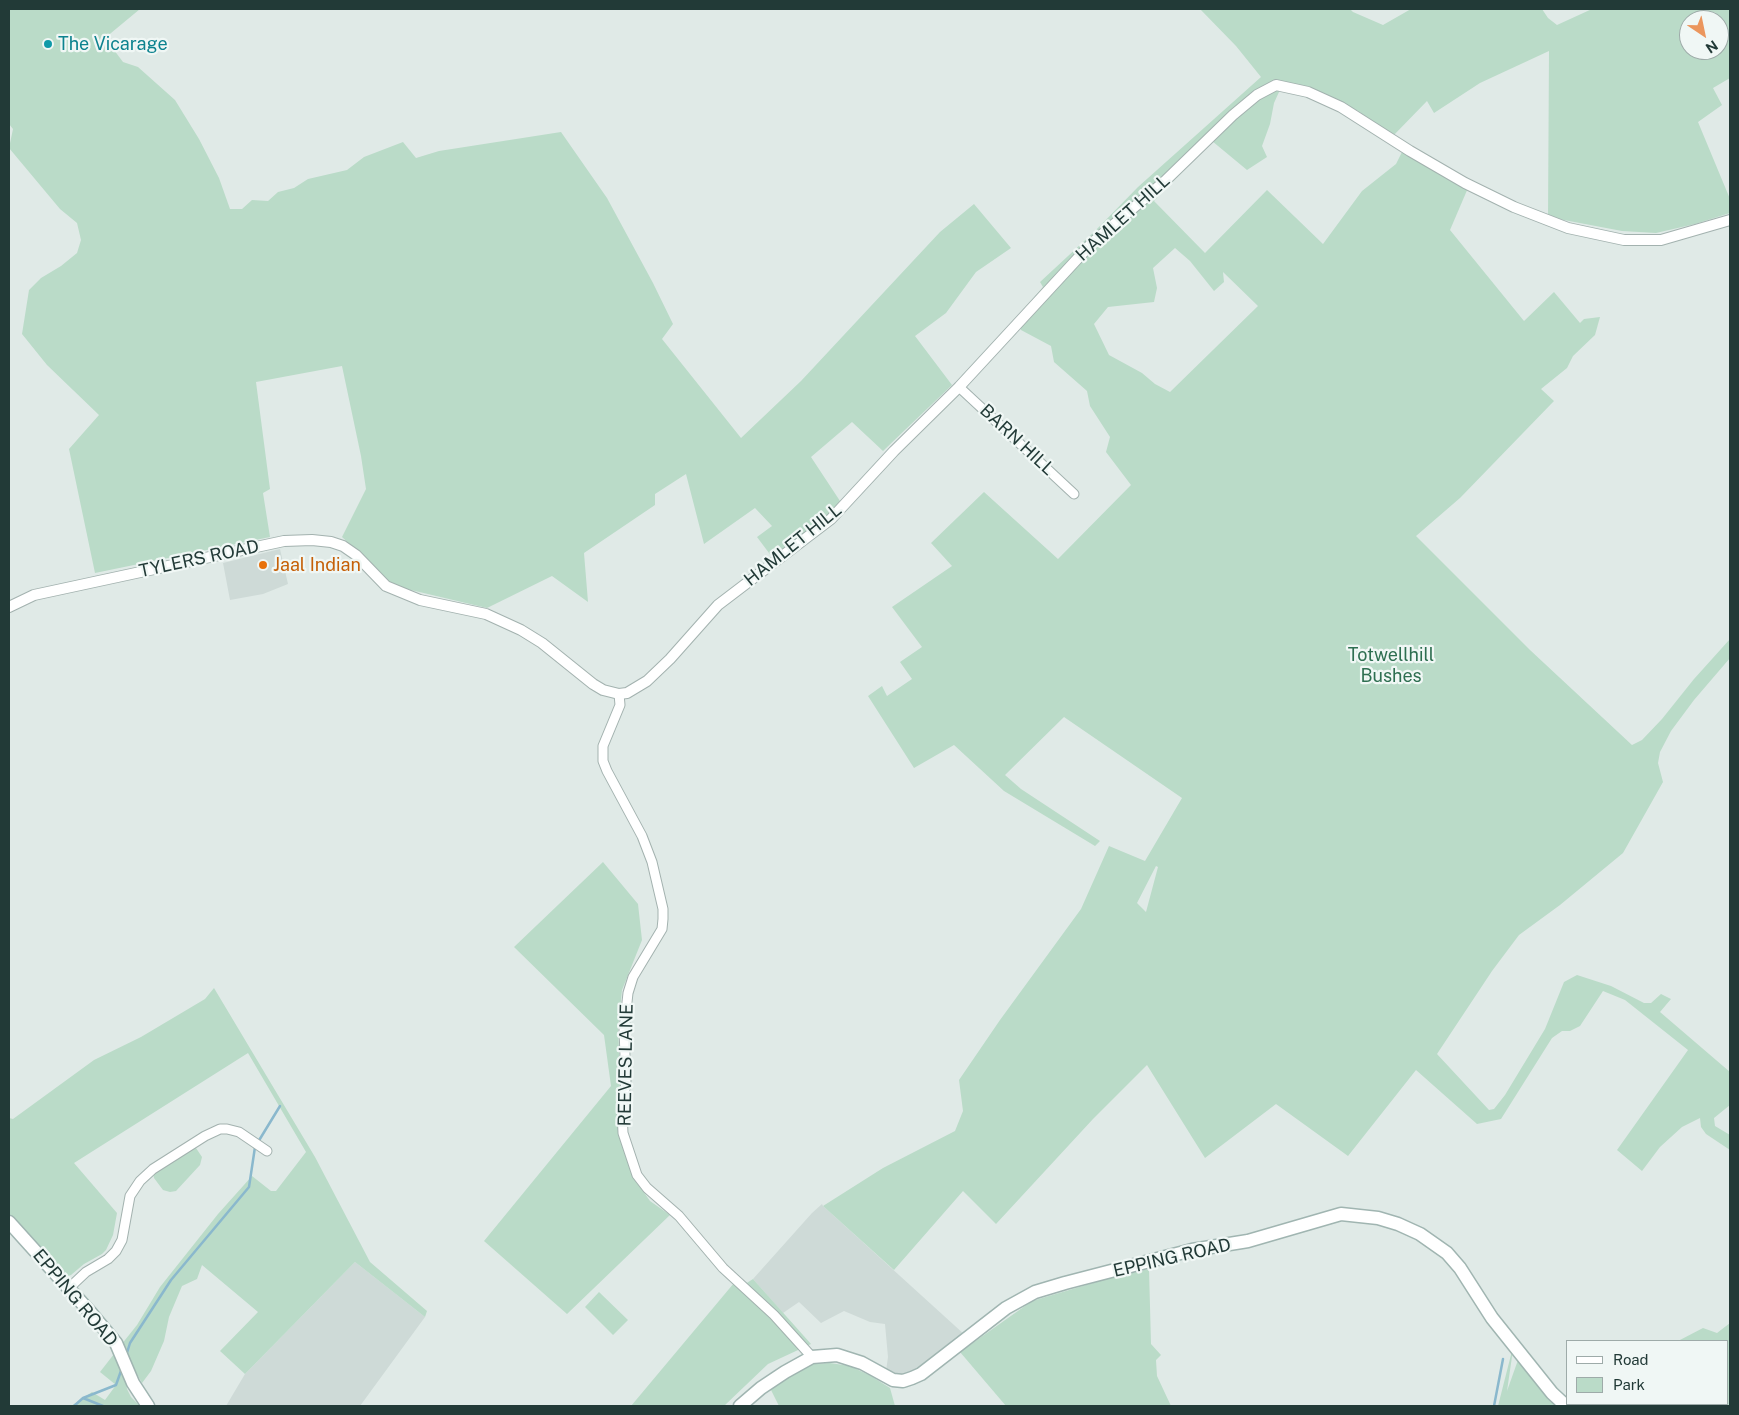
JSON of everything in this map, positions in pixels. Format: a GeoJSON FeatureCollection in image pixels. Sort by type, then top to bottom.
{"type":"FeatureCollection","features":[{"type":"Feature","properties":{"kind":"main road","name":"EPPING ROAD"},"geometry":{"type":"LineString","coordinates":[[740,1406],[761,1388],[812,1357],[837,1355],[855,1361],[893,1380],[903,1381],[921,1374],[1006,1308],[1035,1292],[1065,1282],[1192,1250],[1248,1241],[1341,1214],[1378,1218],[1398,1224],[1420,1234],[1447,1254],[1460,1268],[1492,1318],[1552,1393],[1566,1406]]}},
{"type":"Feature","properties":{"kind":"main road","name":"EPPING ROAD"},"geometry":{"type":"LineString","coordinates":[[9,1222],[69,1288],[116,1344],[133,1383],[148,1406]]}},
{"type":"Feature","properties":{"kind":"street","name":"HAMLET HILL"},"geometry":{"type":"LineString","coordinates":[[619,694],[634,690],[648,681],[718,605],[831,519],[894,451],[959,387],[1092,243],[1165,181],[1233,115],[1257,95],[1276,85],[1308,92],[1341,108],[1465,183],[1514,207],[1568,228],[1624,240],[1661,240],[1730,220]]}},
{"type":"Feature","properties":{"kind":"street","name":"BARN HILL"},"geometry":{"type":"LineString","coordinates":[[959,387],[1074,494]]}},
{"type":"Feature","properties":{"kind":"street","name":"TYLERS ROAD"},"geometry":{"type":"LineString","coordinates":[[9,607],[34,595],[284,541],[312,540],[331,542],[342,546],[356,555],[386,586],[420,600],[486,614],[521,630],[557,654],[593,684],[610,693],[619,694]]}},
{"type":"Feature","properties":{"kind":"street","name":"REEVES LANE"},"geometry":{"type":"LineString","coordinates":[[619,694],[620,705],[603,746],[603,761],[642,836],[652,862],[663,909],[662,929],[633,977],[628,993],[624,1030],[626,1081],[622,1112],[624,1133],[637,1175],[647,1188],[678,1216],[723,1268],[774,1315],[812,1357]]}},
{"type":"Feature","properties":{"kind":"street"},"geometry":{"type":"LineString","coordinates":[[69,1288],[86,1272],[108,1259],[116,1251],[122,1240],[130,1196],[140,1181],[154,1169],[205,1136],[220,1129],[239,1132],[266,1151]]}},
{"type":"Feature","properties":{"kind":"shaded area"},"geometry":{"type":"Polygon","coordinates":[[[280,549],[288,584],[263,594],[230,600],[223,563],[280,549]]]}},
{"type":"Feature","properties":{"kind":"shaded area"},"geometry":{"type":"Polygon","coordinates":[[[822,1204],[965,1335],[918,1372],[897,1377],[886,1371],[888,1357],[885,1324],[870,1322],[844,1311],[821,1323],[799,1302],[783,1313],[753,1279],[822,1204]]]}},
{"type":"Feature","properties":{"kind":"shaded area"},"geometry":{"type":"Polygon","coordinates":[[[355,1262],[425,1317],[360,1406],[226,1406],[245,1374],[355,1262]]]}},
{"type":"Feature","properties":{"kind":"green space"},"geometry":{"type":"Polygon","coordinates":[[[9,9],[140,9],[105,38],[123,62],[138,67],[175,100],[199,139],[219,178],[230,209],[242,209],[252,200],[268,201],[278,192],[294,188],[308,179],[347,170],[364,157],[403,142],[416,158],[439,151],[561,132],[607,198],[653,283],[673,324],[662,339],[741,438],[801,381],[940,232],[974,204],[1011,248],[976,272],[946,313],[915,336],[952,385],[883,451],[852,422],[811,457],[840,501],[825,520],[772,557],[757,537],[772,526],[755,508],[704,544],[686,474],[655,494],[655,505],[584,553],[588,602],[552,576],[487,608],[394,586],[342,537],[366,489],[342,366],[256,382],[270,489],[263,493],[270,537],[95,573],[69,449],[99,415],[47,365],[22,334],[29,290],[41,278],[61,266],[77,253],[81,240],[77,223],[60,209],[9,148],[13,129],[9,124],[9,9]]]}},
{"type":"Feature","properties":{"kind":"green space","name":"Totwellhill Bushes"},"geometry":{"type":"Polygon","coordinates":[[[1200,9],[1350,9],[1383,25],[1411,9],[1542,9],[1548,18],[1557,25],[1592,9],[1730,9],[1730,78],[1713,88],[1722,105],[1698,122],[1730,199],[1730,213],[1656,233],[1622,231],[1548,217],[1549,51],[1480,83],[1434,113],[1427,101],[1393,136],[1358,111],[1312,90],[1279,82],[1279,92],[1262,146],[1267,157],[1247,170],[1212,141],[1154,201],[1205,253],[1267,190],[1323,244],[1362,191],[1396,164],[1402,152],[1468,188],[1450,230],[1524,321],[1554,292],[1580,323],[1584,319],[1600,317],[1595,335],[1573,356],[1567,368],[1541,389],[1554,401],[1460,498],[1416,536],[1530,650],[1632,745],[1642,740],[1662,719],[1694,679],[1730,639],[1730,658],[1694,700],[1671,731],[1660,752],[1658,763],[1663,782],[1623,853],[1560,905],[1519,935],[1492,971],[1437,1054],[1489,1110],[1494,1109],[1505,1095],[1545,1029],[1564,982],[1577,975],[1611,986],[1644,1003],[1651,1003],[1661,994],[1671,999],[1660,1012],[1730,1072],[1730,1105],[1714,1118],[1715,1126],[1730,1135],[1730,1150],[1706,1134],[1701,1127],[1700,1118],[1682,1127],[1660,1147],[1642,1171],[1617,1150],[1688,1050],[1625,1000],[1603,991],[1580,1026],[1570,1031],[1562,1031],[1552,1038],[1501,1119],[1477,1124],[1416,1070],[1348,1156],[1276,1104],[1205,1158],[1147,1065],[1093,1119],[996,1224],[963,1191],[894,1270],[823,1206],[883,1168],[955,1131],[963,1111],[959,1080],[1081,909],[1109,846],[1145,861],[1182,798],[1064,717],[1005,775],[1021,789],[1100,841],[1095,846],[1004,791],[954,745],[914,768],[868,696],[882,686],[887,696],[912,679],[900,662],[922,647],[892,607],[952,566],[931,543],[984,492],[1058,559],[1131,485],[1106,452],[1110,437],[1090,406],[1087,391],[1054,362],[1051,346],[1021,330],[1018,316],[1043,287],[1040,282],[1095,231],[1138,187],[1261,77],[1236,46],[1200,9]],[[1175,248],[1153,268],[1157,288],[1154,302],[1108,307],[1094,324],[1109,355],[1142,373],[1155,384],[1170,392],[1258,306],[1223,272],[1224,282],[1214,291],[1190,261],[1175,248]],[[1156,866],[1137,903],[1146,912],[1158,867],[1156,866]]]}},
{"type":"Feature","properties":{"kind":"green space"},"geometry":{"type":"Polygon","coordinates":[[[603,862],[638,904],[642,940],[622,990],[618,1029],[621,1090],[619,1116],[623,1147],[634,1178],[650,1201],[670,1215],[567,1314],[484,1241],[611,1086],[604,1035],[514,947],[603,862]]]}},
{"type":"Feature","properties":{"kind":"green space"},"geometry":{"type":"Polygon","coordinates":[[[214,988],[315,1157],[370,1262],[427,1311],[425,1317],[355,1262],[245,1374],[220,1351],[258,1312],[202,1265],[197,1279],[182,1286],[169,1317],[164,1341],[151,1371],[142,1383],[121,1345],[137,1325],[160,1287],[218,1214],[252,1176],[271,1191],[276,1191],[306,1152],[248,1053],[74,1163],[117,1213],[113,1235],[106,1250],[71,1275],[65,1277],[9,1215],[9,1118],[13,1119],[94,1060],[141,1037],[205,999],[214,988]]]}},
{"type":"Feature","properties":{"kind":"green space"},"geometry":{"type":"Polygon","coordinates":[[[194,1147],[202,1157],[200,1165],[176,1191],[163,1190],[154,1178],[153,1173],[194,1147]]]}},
{"type":"Feature","properties":{"kind":"green space"},"geometry":{"type":"Polygon","coordinates":[[[1149,1269],[1151,1344],[1161,1355],[1156,1360],[1157,1376],[1171,1406],[1006,1406],[960,1352],[1032,1301],[1110,1278],[1149,1269]]]}},
{"type":"Feature","properties":{"kind":"green space"},"geometry":{"type":"Polygon","coordinates":[[[753,1279],[811,1344],[768,1364],[724,1406],[631,1406],[734,1283],[739,1288],[753,1279]]]}},
{"type":"Feature","properties":{"kind":"green space"},"geometry":{"type":"Polygon","coordinates":[[[599,1292],[628,1320],[613,1335],[585,1307],[599,1292]]]}},
{"type":"Feature","properties":{"kind":"green space"},"geometry":{"type":"Polygon","coordinates":[[[1730,1323],[1730,1406],[1616,1406],[1729,1405],[1729,1340],[1680,1340],[1703,1328],[1717,1333],[1730,1323]]]}},
{"type":"Feature","properties":{"kind":"green space"},"geometry":{"type":"Polygon","coordinates":[[[1514,1343],[1507,1391],[1518,1360],[1568,1406],[1498,1406],[1514,1343]]]}},
{"type":"Feature","properties":{"kind":"green space"},"geometry":{"type":"Polygon","coordinates":[[[114,1354],[126,1380],[127,1389],[131,1397],[140,1406],[71,1406],[92,1392],[105,1400],[116,1385],[100,1372],[114,1354]]]}},
{"type":"Feature","properties":{"kind":"green space"},"geometry":{"type":"Polygon","coordinates":[[[830,1363],[850,1366],[890,1388],[895,1406],[779,1406],[770,1388],[812,1364],[830,1363]]]}},
{"type":"Feature","properties":{"kind":"waterway"},"geometry":{"type":"LineString","coordinates":[[126,1356],[130,1343],[171,1280],[249,1187],[255,1147],[280,1106]]}},
{"type":"Feature","properties":{"kind":"waterway"},"geometry":{"type":"LineString","coordinates":[[1494,1406],[1503,1359]]}},
{"type":"Feature","properties":{"kind":"waterway"},"geometry":{"type":"LineString","coordinates":[[83,1398],[116,1385],[122,1368]]}},
{"type":"Feature","properties":{"kind":"waterway"},"geometry":{"type":"LineString","coordinates":[[74,1406],[83,1398],[103,1406]]}},
{"type":"Feature","properties":{"kind":"place","name":"The Vicarage"},"geometry":{"type":"Point","coordinates":[48,44]}},
{"type":"Feature","properties":{"kind":"place","name":"Jaal Indian"},"geometry":{"type":"Point","coordinates":[263,565]}}]}
